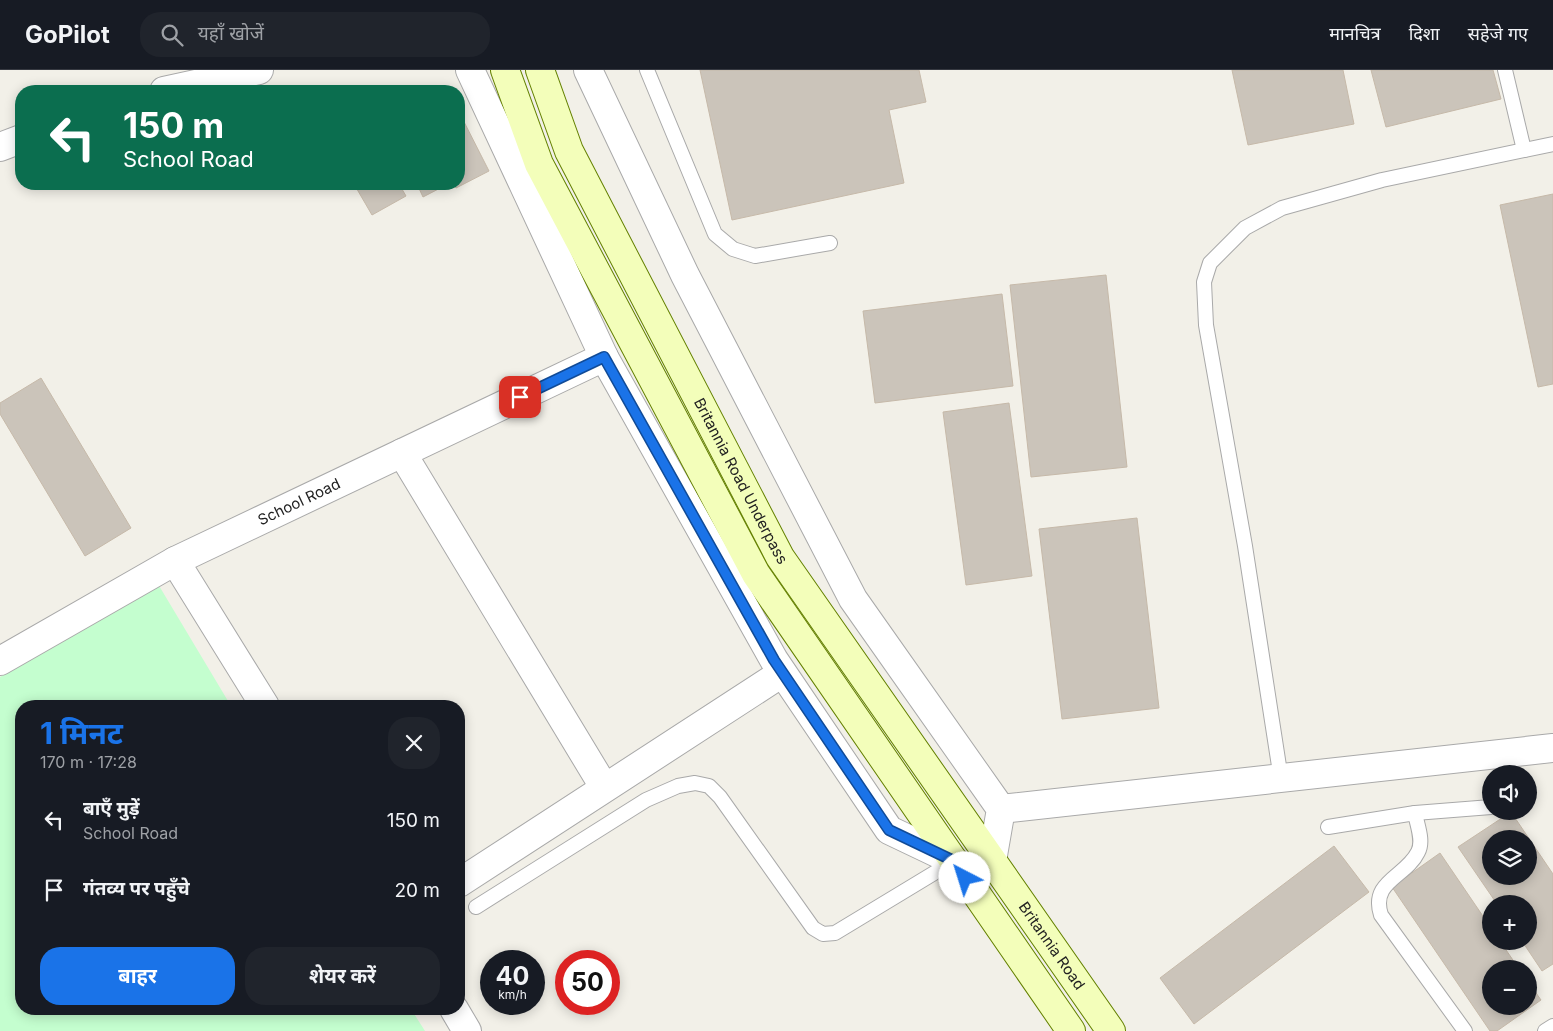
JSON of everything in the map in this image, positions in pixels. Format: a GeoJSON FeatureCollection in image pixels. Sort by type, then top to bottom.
{"type":"FeatureCollection","features":[{"type":"Feature","properties":{"kind":"main road","name":"Britannia Road Underpass"},"geometry":{"type":"LineString","coordinates":[[505,70],[538,164],[756,574],[954,861]]}},
{"type":"Feature","properties":{"kind":"main road","name":"Britannia Road Underpass"},"geometry":{"type":"LineString","coordinates":[[540,70],[569,151],[780,557],[992,861]]}},
{"type":"Feature","properties":{"kind":"main road"},"geometry":{"type":"LineString","coordinates":[[954,861],[1071,1031]]}},
{"type":"Feature","properties":{"kind":"main road","name":"Britannia Road"},"geometry":{"type":"LineString","coordinates":[[992,861],[1111,1031]]}},
{"type":"Feature","properties":{"kind":"street"},"geometry":{"type":"LineString","coordinates":[[191,85],[259,70]]}},
{"type":"Feature","properties":{"kind":"street"},"geometry":{"type":"LineString","coordinates":[[470,70],[604,357],[782,672],[889,830],[954,861]]}},
{"type":"Feature","properties":{"kind":"street"},"geometry":{"type":"LineString","coordinates":[[588,70],[685,276],[853,599],[1001,809],[992,861]]}},
{"type":"Feature","properties":{"kind":"street"},"geometry":{"type":"LineString","coordinates":[[0,147],[15,141]]}},
{"type":"Feature","properties":{"kind":"street","name":"School Road"},"geometry":{"type":"LineString","coordinates":[[1,659],[175,561],[604,357]]}},
{"type":"Feature","properties":{"kind":"street"},"geometry":{"type":"LineString","coordinates":[[402,453],[604,788]]}},
{"type":"Feature","properties":{"kind":"street"},"geometry":{"type":"LineString","coordinates":[[175,561],[261,700]]}},
{"type":"Feature","properties":{"kind":"street"},"geometry":{"type":"LineString","coordinates":[[465,879],[782,672]]}},
{"type":"Feature","properties":{"kind":"street"},"geometry":{"type":"LineString","coordinates":[[1001,809],[1553,748]]}},
{"type":"Feature","properties":{"kind":"street"},"geometry":{"type":"LineString","coordinates":[[458,1015],[468,1031]]}},
{"type":"Feature","properties":{"kind":"lane"},"geometry":{"type":"LineString","coordinates":[[647,70],[715,234],[733,249],[755,256],[830,243]]}},
{"type":"Feature","properties":{"kind":"lane"},"geometry":{"type":"LineString","coordinates":[[1506,70],[1524,150]]}},
{"type":"Feature","properties":{"kind":"lane"},"geometry":{"type":"LineString","coordinates":[[1281,779],[1245,546],[1206,325],[1204,282],[1210,262],[1245,228],[1282,208],[1382,180],[1553,144]]}},
{"type":"Feature","properties":{"kind":"lane"},"geometry":{"type":"LineString","coordinates":[[476,908],[646,800],[678,786],[695,783],[709,786],[720,797],[813,928],[823,934],[835,933],[954,861]]}},
{"type":"Feature","properties":{"kind":"lane"},"geometry":{"type":"LineString","coordinates":[[1328,827],[1416,814],[1482,808]]}},
{"type":"Feature","properties":{"kind":"lane"},"geometry":{"type":"LineString","coordinates":[[1416,814],[1420,842],[1418,852],[1381,891],[1377,904],[1381,915],[1465,1031]]}},
{"type":"Feature","properties":{"kind":"lane"},"geometry":{"type":"LineString","coordinates":[[1545,1031],[1553,1026]]}},
{"type":"Feature","properties":{"kind":"green space"},"geometry":{"type":"Polygon","coordinates":[[[158,584],[227,700],[15,700],[15,1015],[415,1015],[425,1031],[0,1031],[0,677],[158,584]]]}},
{"type":"Feature","properties":{"kind":"building"},"geometry":{"type":"Polygon","coordinates":[[[700,70],[919,70],[926,102],[889,110],[904,183],[732,220],[700,70]]]}},
{"type":"Feature","properties":{"kind":"building"},"geometry":{"type":"Polygon","coordinates":[[[1232,70],[1343,70],[1354,124],[1248,145],[1232,70]]]}},
{"type":"Feature","properties":{"kind":"building"},"geometry":{"type":"Polygon","coordinates":[[[1371,70],[1493,70],[1501,99],[1386,127],[1371,70]]]}},
{"type":"Feature","properties":{"kind":"building"},"geometry":{"type":"Polygon","coordinates":[[[465,124],[489,171],[465,183],[465,124]]]}},
{"type":"Feature","properties":{"kind":"building"},"geometry":{"type":"Polygon","coordinates":[[[357,190],[402,190],[406,196],[372,215],[357,190]]]}},
{"type":"Feature","properties":{"kind":"building"},"geometry":{"type":"Polygon","coordinates":[[[420,190],[436,190],[423,197],[420,190]]]}},
{"type":"Feature","properties":{"kind":"building"},"geometry":{"type":"Polygon","coordinates":[[[1553,194],[1553,384],[1538,387],[1500,205],[1553,194]]]}},
{"type":"Feature","properties":{"kind":"building"},"geometry":{"type":"Polygon","coordinates":[[[1106,275],[1127,467],[1031,477],[1010,285],[1106,275]]]}},
{"type":"Feature","properties":{"kind":"building"},"geometry":{"type":"Polygon","coordinates":[[[1002,294],[1013,386],[875,403],[863,311],[1002,294]]]}},
{"type":"Feature","properties":{"kind":"building"},"geometry":{"type":"Polygon","coordinates":[[[41,378],[131,528],[85,556],[0,414],[0,403],[41,378]]]}},
{"type":"Feature","properties":{"kind":"building"},"geometry":{"type":"Polygon","coordinates":[[[1009,403],[1032,576],[966,585],[943,412],[1009,403]]]}},
{"type":"Feature","properties":{"kind":"building"},"geometry":{"type":"Polygon","coordinates":[[[1137,518],[1159,708],[1062,719],[1039,529],[1137,518]]]}},
{"type":"Feature","properties":{"kind":"building"},"geometry":{"type":"Polygon","coordinates":[[[1499,820],[1516,820],[1523,830],[1484,830],[1499,820]]]}},
{"type":"Feature","properties":{"kind":"building"},"geometry":{"type":"Polygon","coordinates":[[[1482,831],[1482,882],[1458,847],[1482,831]]]}},
{"type":"Feature","properties":{"kind":"building"},"geometry":{"type":"Polygon","coordinates":[[[1334,846],[1369,892],[1194,1024],[1160,978],[1334,846]]]}},
{"type":"Feature","properties":{"kind":"building"},"geometry":{"type":"Polygon","coordinates":[[[1537,850],[1553,874],[1553,964],[1542,971],[1537,960],[1535,960],[1528,950],[1537,950],[1537,895],[1491,895],[1484,885],[1537,885],[1537,850]]]}},
{"type":"Feature","properties":{"kind":"building"},"geometry":{"type":"Polygon","coordinates":[[[1440,853],[1482,915],[1482,950],[1506,950],[1513,960],[1482,960],[1482,1015],[1520,1015],[1497,1031],[1490,1031],[1392,887],[1440,853]]]}},
{"type":"Feature","properties":{"kind":"building"},"geometry":{"type":"Polygon","coordinates":[[[1537,994],[1541,1000],[1537,1003],[1537,994]]]}},
{"type":"Feature","properties":{"kind":"route"},"geometry":{"type":"LineString","coordinates":[[520,397],[604,357],[774,660],[889,830],[954,861],[965,878]]}}]}
